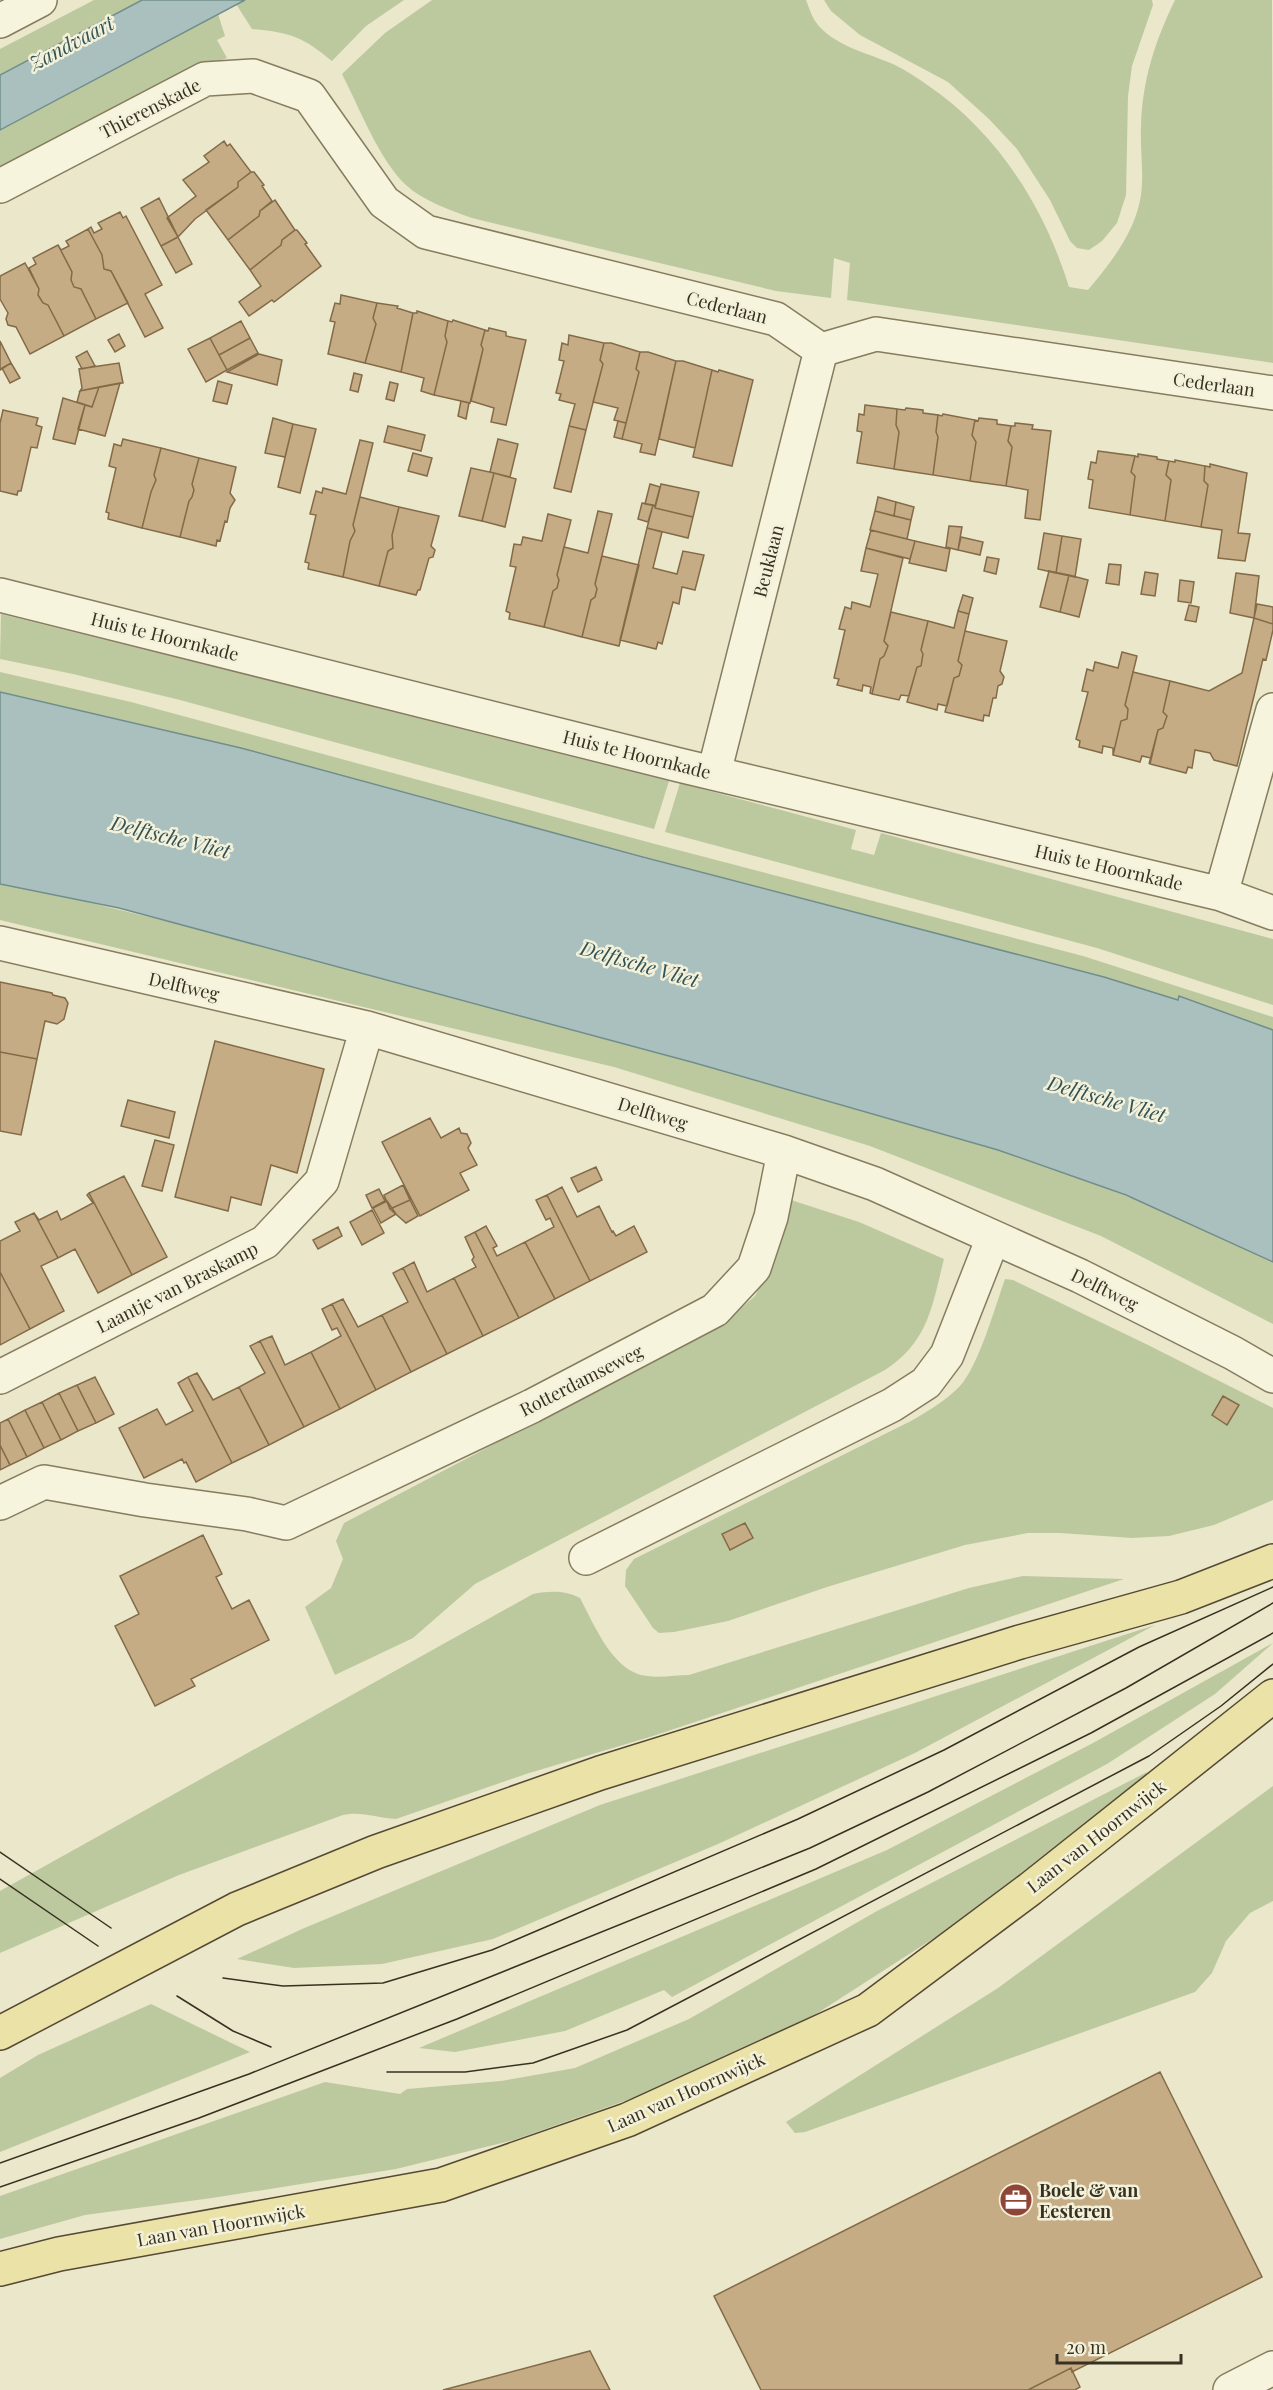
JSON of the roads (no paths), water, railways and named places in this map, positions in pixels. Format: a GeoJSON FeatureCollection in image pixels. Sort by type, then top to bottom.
{"type":"FeatureCollection","features":[{"type":"Feature","properties":{"kind":"main road"},"geometry":{"type":"LineString","coordinates":[[0,2033],[237,1909],[376,1852],[600,1773],[1020,1642],[1181,1597],[1273,1561]]}},
{"type":"Feature","properties":{"kind":"main road","name":"Laan van Hoornwijck"},"geometry":{"type":"LineString","coordinates":[[0,2269],[59,2254],[441,2185],[627,2120],[868,2010],[1030,1888],[1273,1696]]}},
{"type":"Feature","properties":{"kind":"street"},"geometry":{"type":"LineString","coordinates":[[0,21],[40,0]]}},
{"type":"Feature","properties":{"kind":"street","name":"Thierenskade"},"geometry":{"type":"LineString","coordinates":[[0,186],[205,79],[253,76],[309,96]]}},
{"type":"Feature","properties":{"kind":"street","name":"Cederlaan"},"geometry":{"type":"LineString","coordinates":[[309,96],[384,202],[426,232],[776,319],[821,350],[876,334],[1273,393]]}},
{"type":"Feature","properties":{"kind":"street","name":"Beuklaan"},"geometry":{"type":"LineString","coordinates":[[714,773],[821,350]]}},
{"type":"Feature","properties":{"kind":"street","name":"Huis te Hoornkade"},"geometry":{"type":"LineString","coordinates":[[0,595],[714,773],[1221,894],[1273,913]]}},
{"type":"Feature","properties":{"kind":"street"},"geometry":{"type":"LineString","coordinates":[[1221,894],[1273,710]]}},
{"type":"Feature","properties":{"kind":"street","name":"Delftweg"},"geometry":{"type":"LineString","coordinates":[[0,943],[367,1028],[784,1152],[875,1184],[1080,1276],[1233,1353],[1273,1376]]}},
{"type":"Feature","properties":{"kind":"street","name":"Laantje van Braskamp"},"geometry":{"type":"LineString","coordinates":[[0,1377],[265,1242],[322,1181],[367,1028]]}},
{"type":"Feature","properties":{"kind":"street","name":"Rotterdamseweg"},"geometry":{"type":"LineString","coordinates":[[0,1503],[44,1482],[145,1500],[247,1514],[286,1523],[532,1406],[715,1310],[754,1268],[771,1217],[784,1152]]}},
{"type":"Feature","properties":{"kind":"street"},"geometry":{"type":"LineString","coordinates":[[586,1558],[892,1405],[926,1383],[947,1354],[993,1238]]}},
{"type":"Feature","properties":{"kind":"street"},"geometry":{"type":"LineString","coordinates":[[1230,2390],[1273,2368]]}},
{"type":"Feature","properties":{"kind":"water","name":"Zandvaart"},"geometry":{"type":"Polygon","coordinates":[[[142,0],[245,0],[0,130],[0,75],[142,0]]]}},
{"type":"Feature","properties":{"kind":"water","name":"Delftsche Vliet"},"geometry":{"type":"Polygon","coordinates":[[[0,692],[241,748],[643,857],[1104,977],[1178,1000],[1179,996],[1273,1030],[1273,1262],[1126,1195],[998,1150],[695,1063],[119,908],[0,884],[0,692]]]}},
{"type":"Feature","properties":{"kind":"tram line"},"geometry":{"type":"LineString","coordinates":[[223,1978],[283,1986],[383,1983],[492,1950],[798,1819],[944,1750],[1139,1647],[1273,1587]]}},
{"type":"Feature","properties":{"kind":"tram line"},"geometry":{"type":"LineString","coordinates":[[0,2163],[249,2074],[810,1848],[928,1792],[1126,1688],[1273,1603]]}},
{"type":"Feature","properties":{"kind":"tram line"},"geometry":{"type":"LineString","coordinates":[[0,2187],[199,2118],[457,2019],[816,1869],[1091,1733],[1273,1633]]}},
{"type":"Feature","properties":{"kind":"tram line"},"geometry":{"type":"LineString","coordinates":[[387,2072],[465,2072],[533,2063],[627,2030],[1149,1756],[1221,1706],[1273,1664]]}},
{"type":"Feature","properties":{"kind":"tram line"},"geometry":{"type":"LineString","coordinates":[[0,1852],[111,1928]]}},
{"type":"Feature","properties":{"kind":"tram line"},"geometry":{"type":"LineString","coordinates":[[0,1879],[98,1946]]}},
{"type":"Feature","properties":{"kind":"tram line"},"geometry":{"type":"LineString","coordinates":[[177,1996],[233,2031],[271,2047]]}},
{"type":"Feature","properties":{"kind":"place","name":"Boele & van Eesteren"},"geometry":{"type":"Point","coordinates":[1016,2200]}}]}
